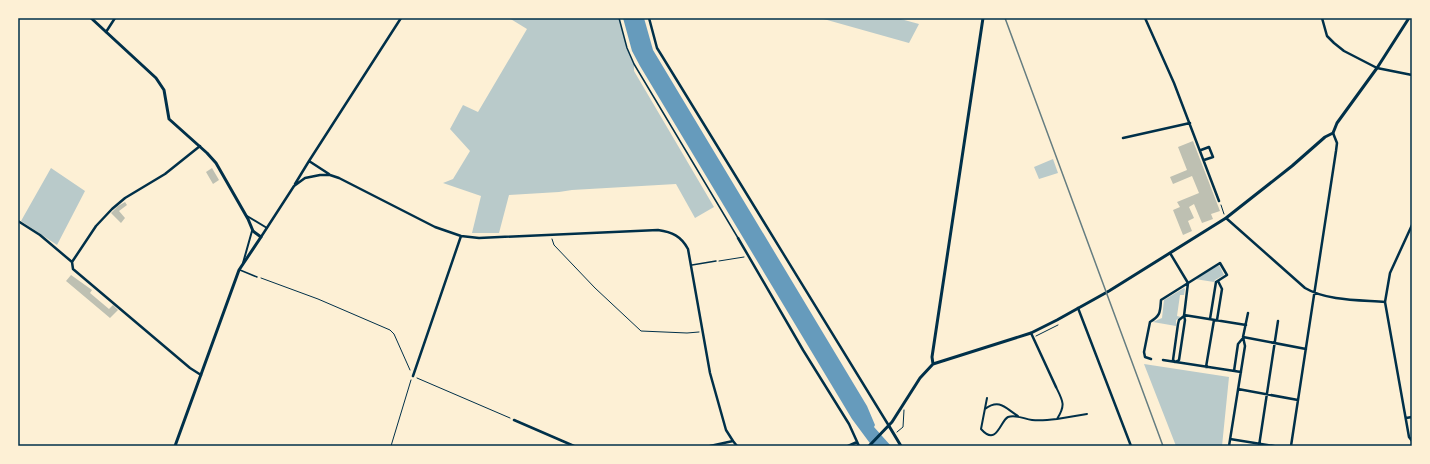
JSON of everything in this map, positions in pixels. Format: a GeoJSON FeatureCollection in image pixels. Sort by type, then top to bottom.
{"type":"FeatureCollection","features":[{"type":"Feature","properties":{"kind":"street"},"geometry":{"type":"LineString","coordinates":[[91,18],[156,78],[164,90],[169,119],[200,146],[216,163],[246,215],[252,230],[261,237]]}},
{"type":"Feature","properties":{"kind":"street"},"geometry":{"type":"LineString","coordinates":[[106,32],[116,18]]}},
{"type":"Feature","properties":{"kind":"street"},"geometry":{"type":"LineString","coordinates":[[175,446],[239,270],[401,18]]}},
{"type":"Feature","properties":{"kind":"street"},"geometry":{"type":"LineString","coordinates":[[649,18],[657,48],[901,446]]}},
{"type":"Feature","properties":{"kind":"street"},"geometry":{"type":"LineString","coordinates":[[933,364],[933,349],[983,18]]}},
{"type":"Feature","properties":{"kind":"street"},"geometry":{"type":"LineString","coordinates":[[1145,18],[1174,83],[1201,150],[1219,201]]}},
{"type":"Feature","properties":{"kind":"street"},"geometry":{"type":"LineString","coordinates":[[1322,18],[1327,36],[1344,51],[1377,68],[1412,75]]}},
{"type":"Feature","properties":{"kind":"street"},"geometry":{"type":"LineString","coordinates":[[869,446],[892,422],[920,378],[933,364],[1031,333],[1109,291],[1226,218],[1292,166],[1325,137],[1332,133],[1340,119],[1377,68],[1409,18]]}},
{"type":"Feature","properties":{"kind":"street"},"geometry":{"type":"LineString","coordinates":[[1123,138],[1190,123]]}},
{"type":"Feature","properties":{"kind":"street"},"geometry":{"type":"LineString","coordinates":[[1291,446],[1337,146],[1332,133]]}},
{"type":"Feature","properties":{"kind":"street"},"geometry":{"type":"LineString","coordinates":[[72,262],[96,226],[112,209],[125,198],[164,174],[200,146]]}},
{"type":"Feature","properties":{"kind":"street"},"geometry":{"type":"LineString","coordinates":[[1201,150],[1209,147],[1213,157],[1204,160]]}},
{"type":"Feature","properties":{"kind":"street"},"geometry":{"type":"LineString","coordinates":[[309,161],[330,175]]}},
{"type":"Feature","properties":{"kind":"street"},"geometry":{"type":"LineString","coordinates":[[294,186],[305,178],[320,174],[330,175],[339,178],[435,227],[461,236],[479,238],[658,230],[676,235],[684,242],[688,249],[710,373],[726,430],[732,441],[737,446]]}},
{"type":"Feature","properties":{"kind":"street"},"geometry":{"type":"LineString","coordinates":[[246,215],[267,228]]}},
{"type":"Feature","properties":{"kind":"street"},"geometry":{"type":"LineString","coordinates":[[1226,218],[1305,288],[1315,294],[1327,297],[1385,302]]}},
{"type":"Feature","properties":{"kind":"street"},"geometry":{"type":"LineString","coordinates":[[18,221],[40,235],[72,262],[73,269],[197,374],[201,375]]}},
{"type":"Feature","properties":{"kind":"street"},"geometry":{"type":"LineString","coordinates":[[1412,225],[1390,273],[1385,302],[1409,436],[1412,441]]}},
{"type":"Feature","properties":{"kind":"street"},"geometry":{"type":"LineString","coordinates":[[243,264],[252,230]]}},
{"type":"Feature","properties":{"kind":"street"},"geometry":{"type":"LineString","coordinates":[[413,376],[461,236]]}},
{"type":"Feature","properties":{"kind":"street"},"geometry":{"type":"LineString","coordinates":[[738,238],[849,424],[859,446]]}},
{"type":"Feature","properties":{"kind":"street"},"geometry":{"type":"LineString","coordinates":[[1170,253],[1188,283],[1184,316],[1186,320],[1179,360],[1175,362]]}},
{"type":"Feature","properties":{"kind":"street"},"geometry":{"type":"LineString","coordinates":[[1151,358],[1145,358],[1144,352],[1150,322],[1160,314],[1161,300],[1220,262],[1227,275],[1216,282],[1210,319]]}},
{"type":"Feature","properties":{"kind":"street"},"geometry":{"type":"LineString","coordinates":[[1206,367],[1222,289],[1218,281]]}},
{"type":"Feature","properties":{"kind":"street"},"geometry":{"type":"LineString","coordinates":[[1078,308],[1131,446]]}},
{"type":"Feature","properties":{"kind":"street"},"geometry":{"type":"LineString","coordinates":[[1229,446],[1245,346],[1244,338],[1248,313]]}},
{"type":"Feature","properties":{"kind":"street"},"geometry":{"type":"LineString","coordinates":[[1175,362],[1172,360],[1178,324],[1179,320],[1184,316],[1246,325]]}},
{"type":"Feature","properties":{"kind":"street"},"geometry":{"type":"LineString","coordinates":[[1260,445],[1278,321]]}},
{"type":"Feature","properties":{"kind":"street"},"geometry":{"type":"LineString","coordinates":[[1031,333],[1063,401],[1063,407],[1057,418]]}},
{"type":"Feature","properties":{"kind":"street"},"geometry":{"type":"LineString","coordinates":[[1244,338],[1306,349]]}},
{"type":"Feature","properties":{"kind":"street"},"geometry":{"type":"LineString","coordinates":[[1234,371],[1238,344],[1244,338]]}},
{"type":"Feature","properties":{"kind":"street"},"geometry":{"type":"LineString","coordinates":[[1163,360],[1241,372]]}},
{"type":"Feature","properties":{"kind":"street"},"geometry":{"type":"LineString","coordinates":[[1238,389],[1298,400]]}},
{"type":"Feature","properties":{"kind":"street"},"geometry":{"type":"LineString","coordinates":[[987,398],[981,429],[985,433],[991,434],[998,432],[1006,418],[1011,416],[1038,421],[1087,414]]}},
{"type":"Feature","properties":{"kind":"street"},"geometry":{"type":"LineString","coordinates":[[984,410],[992,405],[998,404],[1004,406],[1019,417]]}},
{"type":"Feature","properties":{"kind":"street"},"geometry":{"type":"LineString","coordinates":[[1406,418],[1412,417]]}},
{"type":"Feature","properties":{"kind":"street"},"geometry":{"type":"LineString","coordinates":[[514,420],[574,446]]}},
{"type":"Feature","properties":{"kind":"street"},"geometry":{"type":"LineString","coordinates":[[1230,439],[1260,445],[1274,446]]}},
{"type":"Feature","properties":{"kind":"street"},"geometry":{"type":"LineString","coordinates":[[710,446],[732,441]]}},
{"type":"Feature","properties":{"kind":"street"},"geometry":{"type":"LineString","coordinates":[[848,446],[857,442]]}},
{"type":"Feature","properties":{"kind":"lane"},"geometry":{"type":"LineString","coordinates":[[619,18],[627,48],[634,64],[738,238]]}},
{"type":"Feature","properties":{"kind":"lane"},"geometry":{"type":"LineString","coordinates":[[692,265],[716,261]]}},
{"type":"Feature","properties":{"kind":"lane"},"geometry":{"type":"LineString","coordinates":[[239,270],[257,277]]}},
{"type":"Feature","properties":{"kind":"path"},"geometry":{"type":"LineString","coordinates":[[1219,201],[1224,214]]}},
{"type":"Feature","properties":{"kind":"path"},"geometry":{"type":"LineString","coordinates":[[552,235],[554,245],[595,288],[641,331],[688,333],[702,332]]}},
{"type":"Feature","properties":{"kind":"path"},"geometry":{"type":"LineString","coordinates":[[716,261],[744,257]]}},
{"type":"Feature","properties":{"kind":"path"},"geometry":{"type":"LineString","coordinates":[[257,277],[318,299],[390,330],[394,334],[413,376],[514,420]]}},
{"type":"Feature","properties":{"kind":"path"},"geometry":{"type":"LineString","coordinates":[[1033,337],[1061,323]]}},
{"type":"Feature","properties":{"kind":"path"},"geometry":{"type":"LineString","coordinates":[[391,446],[413,376]]}},
{"type":"Feature","properties":{"kind":"path"},"geometry":{"type":"LineString","coordinates":[[897,431],[903,427],[904,408]]}},
{"type":"Feature","properties":{"kind":"shaded area"},"geometry":{"type":"Polygon","coordinates":[[[509,18],[619,18],[627,48],[634,64],[634,71],[714,207],[695,218],[676,184],[509,195],[499,233],[472,233],[481,196],[443,183],[453,179],[470,151],[450,129],[463,105],[478,112],[527,29],[509,18]]]}},
{"type":"Feature","properties":{"kind":"shaded area"},"geometry":{"type":"Polygon","coordinates":[[[820,18],[897,18],[919,24],[909,43],[820,18]]]}},
{"type":"Feature","properties":{"kind":"shaded area"},"geometry":{"type":"Polygon","coordinates":[[[1053,159],[1058,173],[1039,179],[1034,167],[1053,159]]]}},
{"type":"Feature","properties":{"kind":"shaded area"},"geometry":{"type":"Polygon","coordinates":[[[51,168],[85,191],[57,245],[21,221],[51,168]]]}},
{"type":"Feature","properties":{"kind":"shaded area"},"geometry":{"type":"Polygon","coordinates":[[[1219,265],[1224,275],[1214,282],[1195,279],[1219,265]]]}},
{"type":"Feature","properties":{"kind":"shaded area"},"geometry":{"type":"Polygon","coordinates":[[[1184,288],[1184,295],[1180,295],[1177,316],[1181,317],[1176,320],[1176,326],[1153,322],[1162,318],[1164,300],[1184,288]]]}},
{"type":"Feature","properties":{"kind":"shaded area"},"geometry":{"type":"Polygon","coordinates":[[[1144,364],[1229,377],[1222,446],[1176,446],[1144,364]]]}},
{"type":"Feature","properties":{"kind":"water"},"geometry":{"type":"Polygon","coordinates":[[[623,18],[644,18],[653,50],[867,406],[875,425],[874,427],[891,446],[872,446],[852,419],[640,66],[632,51],[623,18]]]}},
{"type":"Feature","properties":{"kind":"building"},"geometry":{"type":"Polygon","coordinates":[[[1193,141],[1220,211],[1211,214],[1213,219],[1202,223],[1194,204],[1189,207],[1194,218],[1188,221],[1192,231],[1183,235],[1173,210],[1180,207],[1177,202],[1199,193],[1192,176],[1173,184],[1170,177],[1187,170],[1178,147],[1193,141]]]}},
{"type":"Feature","properties":{"kind":"building"},"geometry":{"type":"Polygon","coordinates":[[[212,168],[219,180],[213,184],[206,172],[212,168]]]}},
{"type":"Feature","properties":{"kind":"building"},"geometry":{"type":"Polygon","coordinates":[[[125,202],[127,205],[119,211],[125,218],[121,223],[111,213],[125,202]]]}},
{"type":"Feature","properties":{"kind":"building"},"geometry":{"type":"Polygon","coordinates":[[[71,275],[92,290],[90,293],[109,309],[113,305],[118,310],[110,318],[66,281],[71,275]]]}},
{"type":"Feature","properties":{"kind":"railway"},"geometry":{"type":"LineString","coordinates":[[1005,18],[1163,446]]}}]}
